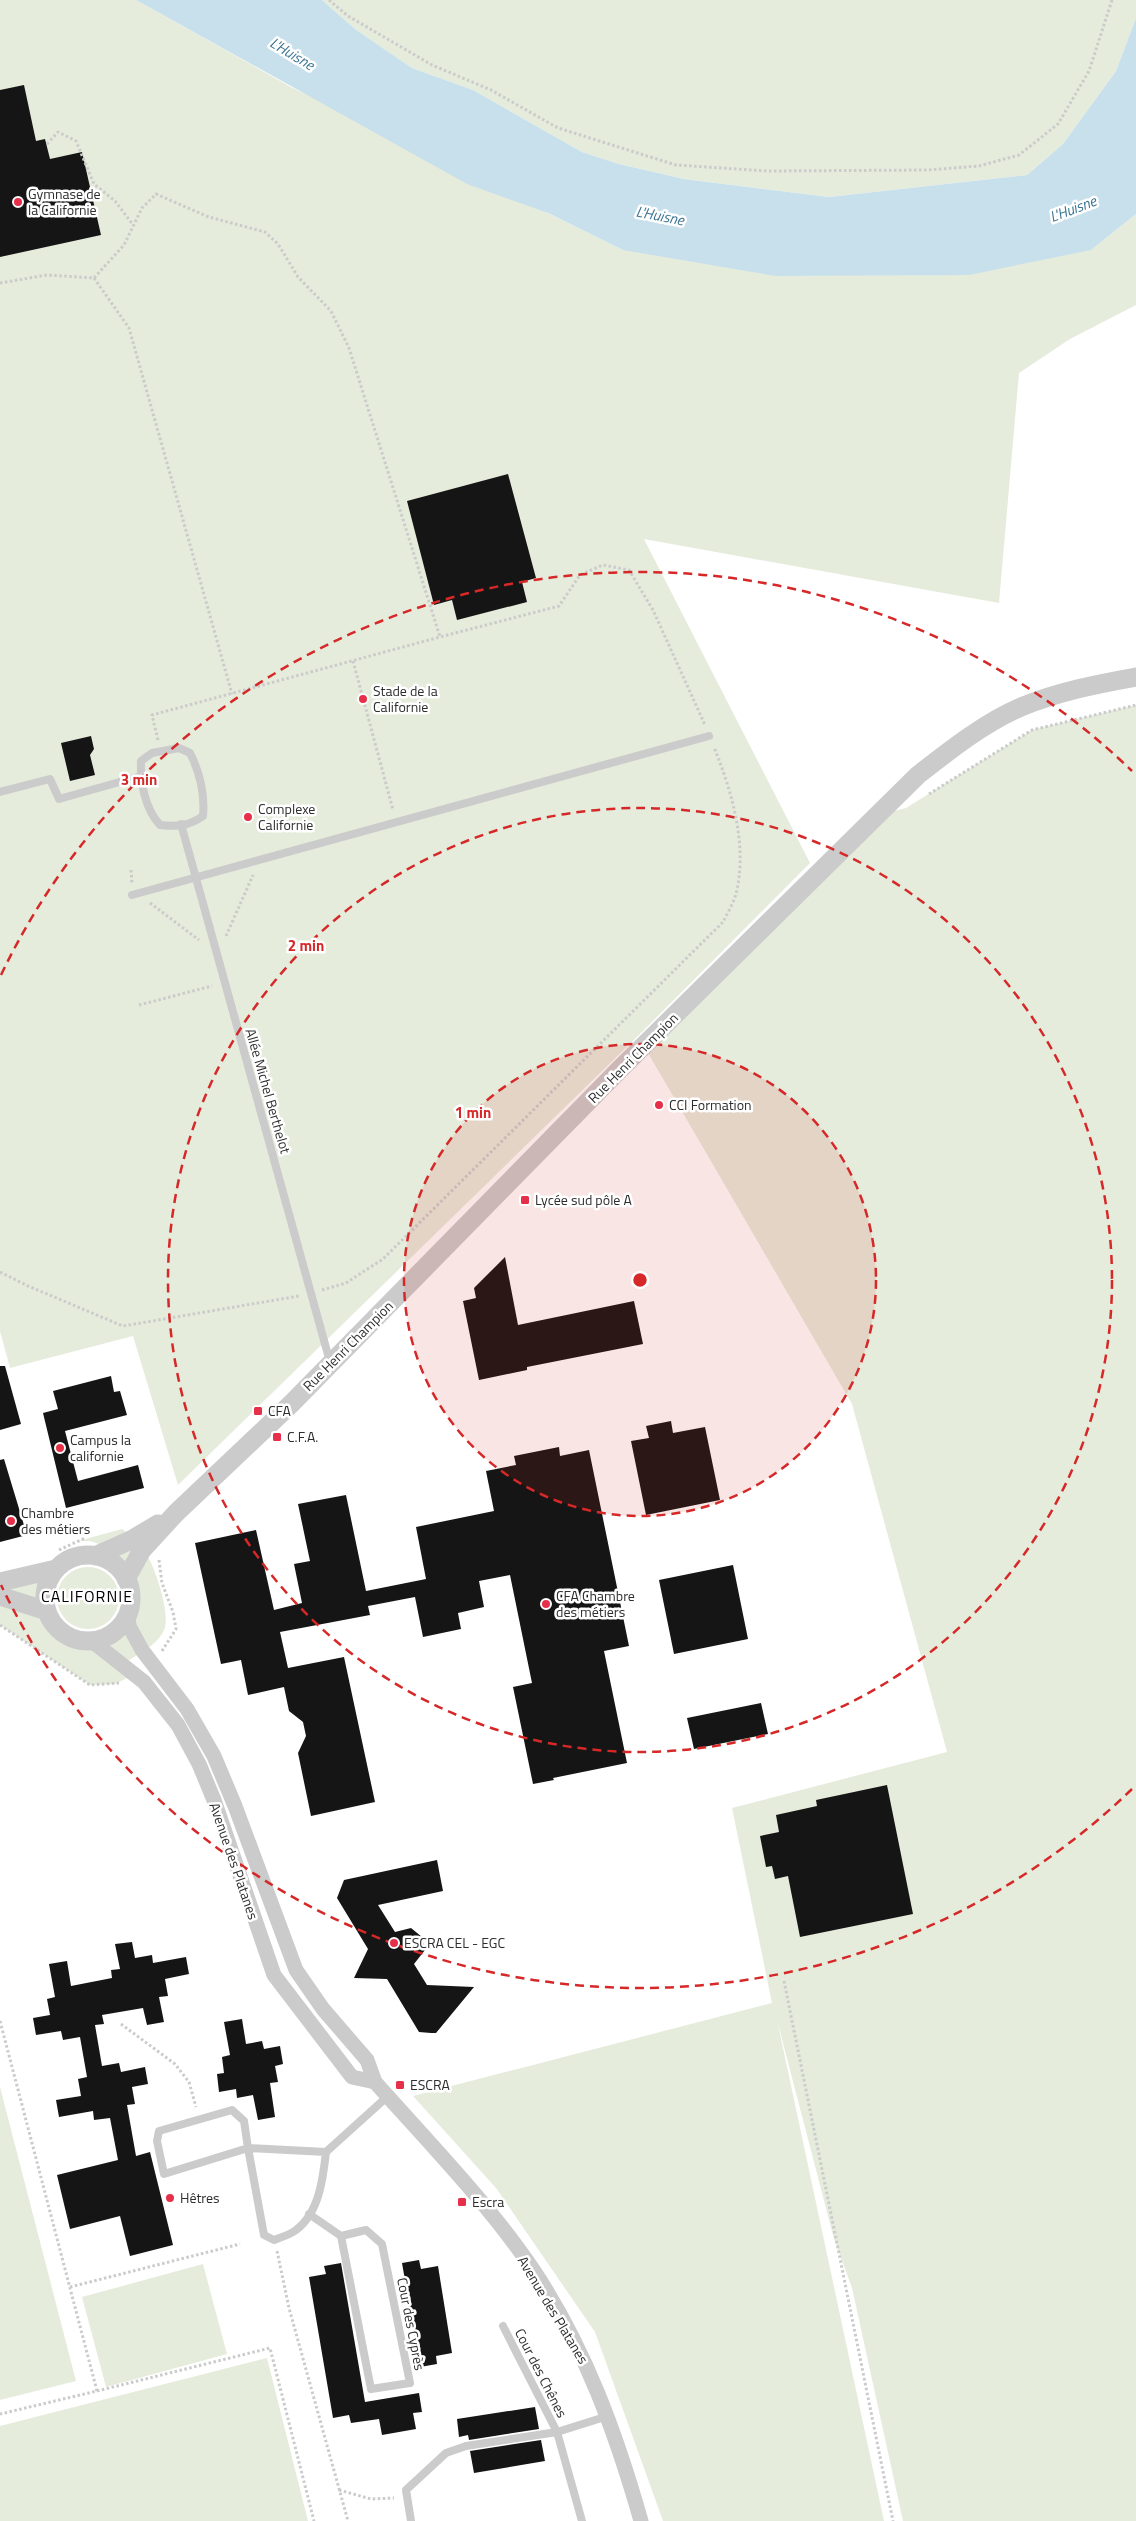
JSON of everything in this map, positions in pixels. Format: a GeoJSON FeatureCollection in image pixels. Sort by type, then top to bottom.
{"type":"FeatureCollection","features":[{"type":"Feature","properties":{"kind":"street","name":"Rue Henri Champion"},"geometry":{"type":"LineString","coordinates":[[95,1556],[131,1540],[176,1512],[205,1488],[331,1364],[620,1070],[918,775],[955,746],[1020,708],[1060,694],[1136,677]]}},
{"type":"Feature","properties":{"kind":"street","name":"Rue Henri Champion"},"geometry":{"type":"LineString","coordinates":[[126,1579],[142,1550],[176,1512]]}},
{"type":"Feature","properties":{"kind":"street"},"geometry":{"type":"LineString","coordinates":[[0,1582],[57,1560],[95,1556],[113,1564],[126,1579],[130,1596],[128,1612],[119,1627],[112,1633],[100,1639],[88,1641],[64,1633],[52,1622],[47,1611],[46,1588],[57,1560]]}},
{"type":"Feature","properties":{"kind":"street"},"geometry":{"type":"LineString","coordinates":[[0,1596],[47,1611]]}},
{"type":"Feature","properties":{"kind":"street","name":"Avenue des Platanes"},"geometry":{"type":"LineString","coordinates":[[128,1612],[129,1626],[142,1650],[187,1710],[214,1756],[235,1806],[296,1970],[322,2008],[367,2060],[375,2082],[494,2219],[534,2271],[588,2366],[608,2416],[641,2521]]}},
{"type":"Feature","properties":{"kind":"street","name":"Avenue des Platanes"},"geometry":{"type":"LineString","coordinates":[[88,1641],[99,1646],[144,1682],[178,1725],[199,1764],[214,1800],[274,1975],[352,2077],[375,2082]]}},
{"type":"Feature","properties":{"kind":"lane"},"geometry":{"type":"LineString","coordinates":[[132,895],[709,736]]}},
{"type":"Feature","properties":{"kind":"lane"},"geometry":{"type":"LineString","coordinates":[[179,748],[190,753],[196,766],[204,803],[203,816],[194,823],[160,825],[153,817],[141,776],[142,761],[152,753],[160,751],[179,748]]}},
{"type":"Feature","properties":{"kind":"lane"},"geometry":{"type":"LineString","coordinates":[[0,792],[50,778],[59,799],[141,776]]}},
{"type":"Feature","properties":{"kind":"lane","name":"Allée Michel Berthelot"},"geometry":{"type":"LineString","coordinates":[[181,825],[331,1364]]}},
{"type":"Feature","properties":{"kind":"lane"},"geometry":{"type":"LineString","coordinates":[[326,2152],[248,2148],[164,2174],[157,2141],[159,2131],[232,2110],[244,2121],[248,2148],[264,2235],[274,2240],[296,2230],[309,2214],[322,2188],[326,2152],[388,2096]]}},
{"type":"Feature","properties":{"kind":"lane"},"geometry":{"type":"LineString","coordinates":[[309,2214],[341,2236]]}},
{"type":"Feature","properties":{"kind":"lane","name":"Cour des Cyprès"},"geometry":{"type":"LineString","coordinates":[[366,2230],[382,2244],[410,2383],[372,2389],[341,2236],[366,2230]]}},
{"type":"Feature","properties":{"kind":"lane","name":"Cour des Chênes"},"geometry":{"type":"LineString","coordinates":[[503,2326],[557,2432],[582,2521]]}},
{"type":"Feature","properties":{"kind":"lane","name":"Cour des Chênes"},"geometry":{"type":"LineString","coordinates":[[407,2497],[406,2490],[446,2453],[466,2446],[557,2432],[608,2416]]}},
{"type":"Feature","properties":{"kind":"lane"},"geometry":{"type":"LineString","coordinates":[[407,2497],[411,2521]]}},
{"type":"Feature","properties":{"kind":"path"},"geometry":{"type":"LineString","coordinates":[[329,0],[348,16],[432,65],[491,90],[558,128],[676,165],[768,171],[944,169],[979,166],[1019,155],[1058,124],[1089,71],[1112,0]]}},
{"type":"Feature","properties":{"kind":"path"},"geometry":{"type":"LineString","coordinates":[[47,144],[58,132],[76,141],[94,184],[115,201],[134,225]]}},
{"type":"Feature","properties":{"kind":"path"},"geometry":{"type":"LineString","coordinates":[[94,278],[124,245],[142,208],[156,194],[210,217],[265,232],[278,244],[298,277],[331,311],[349,348],[440,637]]}},
{"type":"Feature","properties":{"kind":"path"},"geometry":{"type":"LineString","coordinates":[[0,283],[48,275],[94,278]]}},
{"type":"Feature","properties":{"kind":"path"},"geometry":{"type":"LineString","coordinates":[[94,278],[129,328],[232,694]]}},
{"type":"Feature","properties":{"kind":"path"},"geometry":{"type":"LineString","coordinates":[[0,1272],[28,1286],[123,1326],[312,1294],[346,1283],[383,1258],[723,922],[735,896],[739,871],[737,823],[719,759],[653,610],[629,570],[603,565],[580,575],[559,606],[152,715],[160,751]]}},
{"type":"Feature","properties":{"kind":"path"},"geometry":{"type":"LineString","coordinates":[[353,661],[396,822]]}},
{"type":"Feature","properties":{"kind":"path"},"geometry":{"type":"LineString","coordinates":[[923,797],[1032,730],[1136,705]]}},
{"type":"Feature","properties":{"kind":"path"},"geometry":{"type":"LineString","coordinates":[[140,1006],[225,983]]}},
{"type":"Feature","properties":{"kind":"path"},"geometry":{"type":"LineString","coordinates":[[57,1560],[91,1536]]}},
{"type":"Feature","properties":{"kind":"path"},"geometry":{"type":"LineString","coordinates":[[784,1981],[893,2521]]}},
{"type":"Feature","properties":{"kind":"path"},"geometry":{"type":"LineString","coordinates":[[0,2021],[97,2391]]}},
{"type":"Feature","properties":{"kind":"path"},"geometry":{"type":"LineString","coordinates":[[121,2024],[175,2064],[189,2082],[200,2120]]}},
{"type":"Feature","properties":{"kind":"path"},"geometry":{"type":"LineString","coordinates":[[274,2240],[289,2308],[348,2521]]}},
{"type":"Feature","properties":{"kind":"path"},"geometry":{"type":"LineString","coordinates":[[70,2287],[240,2244]]}},
{"type":"Feature","properties":{"kind":"path"},"geometry":{"type":"LineString","coordinates":[[0,2414],[270,2348],[314,2521]]}},
{"type":"Feature","properties":{"kind":"path"},"geometry":{"type":"LineString","coordinates":[[338,2490],[372,2499],[407,2497]]}},
{"type":"Feature","properties":{"kind":"green space","name":"Stade de la Californie"},"geometry":{"type":"Polygon","coordinates":[[[0,0],[136,0],[291,87],[623,250],[1091,250],[1136,214],[1136,305],[1070,339],[1019,373],[999,603],[644,539],[810,863],[640,1034],[178,1485],[133,1336],[10,1368],[0,1331],[0,0]]]}},
{"type":"Feature","properties":{"kind":"green space"},"geometry":{"type":"Polygon","coordinates":[[[322,0],[1136,0],[1136,18],[1116,71],[1063,144],[1027,175],[829,197],[684,179],[619,164],[582,152],[473,90],[412,68],[355,29],[322,0]]]}},
{"type":"Feature","properties":{"kind":"green space"},"geometry":{"type":"Polygon","coordinates":[[[1136,705],[1136,2521],[903,2521],[852,2288],[834,2239],[777,2020],[884,2521],[663,2521],[595,2332],[496,2188],[413,2096],[772,2003],[732,1808],[947,1752],[852,1404],[644,1046],[878,815],[906,808],[1032,730],[1136,705]]]}},
{"type":"Feature","properties":{"kind":"green space"},"geometry":{"type":"Polygon","coordinates":[[[122,1529],[136,1542],[151,1563],[162,1593],[166,1623],[161,1636],[156,1641],[146,1650],[123,1664],[135,1674],[115,1684],[90,1685],[0,1625],[0,1582],[52,1575],[48,1584],[46,1603],[48,1613],[56,1628],[68,1636],[82,1640],[97,1639],[111,1633],[122,1623],[129,1610],[130,1593],[127,1581],[117,1567],[103,1558],[111,1548],[90,1541],[78,1541],[122,1529]]]}},
{"type":"Feature","properties":{"kind":"green space"},"geometry":{"type":"Polygon","coordinates":[[[88,1567],[100,1569],[110,1576],[117,1586],[119,1598],[117,1610],[110,1620],[100,1627],[88,1629],[76,1627],[66,1620],[59,1610],[57,1598],[59,1586],[66,1576],[76,1569],[88,1567]]]}},
{"type":"Feature","properties":{"kind":"green space"},"geometry":{"type":"Polygon","coordinates":[[[0,2087],[76,2381],[0,2400],[0,2087]]]}},
{"type":"Feature","properties":{"kind":"green space"},"geometry":{"type":"Polygon","coordinates":[[[203,2264],[227,2354],[106,2387],[82,2297],[203,2264]]]}},
{"type":"Feature","properties":{"kind":"green space"},"geometry":{"type":"Polygon","coordinates":[[[267,2358],[308,2521],[0,2521],[0,2426],[267,2358]]]}},
{"type":"Feature","properties":{"kind":"water","name":"L'Huisne"},"geometry":{"type":"Polygon","coordinates":[[[136,0],[322,0],[355,29],[412,68],[473,90],[582,152],[619,164],[684,179],[829,197],[1027,175],[1063,144],[1116,71],[1136,18],[1136,214],[1091,250],[969,275],[775,276],[623,250],[548,213],[467,184],[136,0]]]}},
{"type":"Feature","properties":{"kind":"building"},"geometry":{"type":"Polygon","coordinates":[[[24,85],[36,141],[45,139],[50,159],[82,152],[101,235],[0,257],[0,90],[24,85]]]}},
{"type":"Feature","properties":{"kind":"building"},"geometry":{"type":"Polygon","coordinates":[[[508,474],[536,578],[522,582],[527,602],[457,620],[452,600],[434,605],[407,501],[508,474]]]}},
{"type":"Feature","properties":{"kind":"building"},"geometry":{"type":"Polygon","coordinates":[[[91,736],[94,749],[90,755],[95,775],[70,781],[61,743],[91,736]]]}},
{"type":"Feature","properties":{"kind":"building"},"geometry":{"type":"Polygon","coordinates":[[[505,1257],[518,1325],[634,1301],[643,1344],[527,1367],[527,1370],[479,1380],[463,1301],[476,1298],[474,1288],[505,1257]]]}},
{"type":"Feature","properties":{"kind":"building"},"geometry":{"type":"Polygon","coordinates":[[[0,1366],[5,1366],[21,1424],[0,1430],[0,1366]]]}},
{"type":"Feature","properties":{"kind":"building","name":"Campus la californie"},"geometry":{"type":"Polygon","coordinates":[[[111,1376],[114,1392],[120,1391],[127,1415],[65,1431],[78,1481],[138,1465],[144,1488],[66,1508],[43,1413],[58,1409],[53,1391],[111,1376]]]}},
{"type":"Feature","properties":{"kind":"building"},"geometry":{"type":"Polygon","coordinates":[[[671,1421],[673,1433],[705,1427],[720,1500],[646,1515],[631,1441],[649,1438],[646,1426],[671,1421]]]}},
{"type":"Feature","properties":{"kind":"building"},"geometry":{"type":"Polygon","coordinates":[[[559,1447],[560,1456],[589,1450],[629,1646],[604,1651],[627,1763],[533,1784],[513,1687],[532,1683],[510,1575],[479,1581],[484,1607],[458,1613],[461,1629],[423,1637],[415,1597],[368,1606],[370,1615],[280,1632],[288,1668],[344,1657],[375,1802],[311,1816],[298,1753],[306,1736],[303,1722],[289,1711],[284,1687],[248,1695],[241,1660],[221,1664],[195,1543],[256,1530],[274,1610],[302,1603],[294,1564],[310,1561],[298,1504],[346,1495],[366,1591],[426,1579],[416,1527],[494,1511],[486,1471],[516,1465],[514,1456],[559,1447]]]}},
{"type":"Feature","properties":{"kind":"building"},"geometry":{"type":"Polygon","coordinates":[[[4,1459],[27,1535],[0,1542],[0,1460],[4,1459]]]}},
{"type":"Feature","properties":{"kind":"building"},"geometry":{"type":"Polygon","coordinates":[[[733,1565],[748,1639],[674,1654],[659,1580],[733,1565]]]}},
{"type":"Feature","properties":{"kind":"building"},"geometry":{"type":"Polygon","coordinates":[[[761,1703],[768,1734],[694,1749],[687,1718],[761,1703]]]}},
{"type":"Feature","properties":{"kind":"building"},"geometry":{"type":"Polygon","coordinates":[[[887,1785],[913,1914],[800,1937],[788,1876],[775,1879],[772,1866],[766,1867],[760,1836],[779,1832],[776,1815],[817,1806],[816,1800],[887,1785]]]}},
{"type":"Feature","properties":{"kind":"building","name":"ESCRA CEL - EGC"},"geometry":{"type":"Polygon","coordinates":[[[437,1860],[443,1891],[378,1905],[395,1932],[411,1928],[422,1937],[425,1950],[414,1964],[427,1985],[474,1987],[436,2033],[431,2033],[419,2032],[387,1979],[354,1978],[368,1949],[337,1898],[344,1880],[437,1860]]]}},
{"type":"Feature","properties":{"kind":"building"},"geometry":{"type":"Polygon","coordinates":[[[132,1942],[135,1958],[152,1955],[153,1963],[186,1957],[189,1974],[165,1979],[168,1996],[159,1997],[164,2022],[147,2025],[143,2008],[102,2015],[104,2024],[95,2025],[102,2066],[119,2063],[121,2072],[145,2067],[148,2084],[132,2087],[135,2104],[127,2105],[136,2156],[150,2152],[173,2245],[130,2256],[120,2216],[70,2229],[57,2175],[118,2160],[110,2118],[94,2120],[93,2111],[59,2117],[56,2100],[81,2096],[78,2079],[87,2077],[80,2037],[63,2040],[61,2031],[36,2035],[33,2018],[50,2015],[47,1999],[55,1997],[49,1964],[67,1961],[71,1986],[112,1978],[111,1970],[120,1969],[115,1944],[132,1942]]]}},
{"type":"Feature","properties":{"kind":"building"},"geometry":{"type":"Polygon","coordinates":[[[242,2019],[246,2044],[262,2041],[264,2049],[280,2046],[283,2064],[275,2066],[278,2082],[270,2083],[275,2117],[258,2120],[253,2095],[237,2098],[236,2089],[219,2092],[217,2074],[224,2073],[222,2057],[230,2055],[224,2022],[242,2019]]]}},
{"type":"Feature","properties":{"kind":"building"},"geometry":{"type":"Polygon","coordinates":[[[419,2260],[421,2269],[438,2266],[452,2353],[436,2356],[437,2364],[420,2367],[402,2263],[419,2260]]]}},
{"type":"Feature","properties":{"kind":"building"},"geometry":{"type":"Polygon","coordinates":[[[341,2263],[365,2402],[419,2393],[422,2412],[413,2413],[416,2429],[382,2435],[379,2419],[351,2423],[349,2415],[333,2418],[309,2277],[326,2274],[324,2266],[341,2263]]]}},
{"type":"Feature","properties":{"kind":"building"},"geometry":{"type":"Polygon","coordinates":[[[535,2407],[539,2429],[469,2440],[468,2435],[459,2437],[457,2419],[535,2407]]]}},
{"type":"Feature","properties":{"kind":"building"},"geometry":{"type":"Polygon","coordinates":[[[541,2440],[545,2461],[474,2473],[470,2451],[541,2440]]]}},
{"type":"Feature","properties":{"kind":"place","name":"Gymnase de la Californie"},"geometry":{"type":"Point","coordinates":[18,202]}},
{"type":"Feature","properties":{"kind":"place","name":"Stade de la Californie"},"geometry":{"type":"Point","coordinates":[363,699]}},
{"type":"Feature","properties":{"kind":"place","name":"Complexe Californie"},"geometry":{"type":"Point","coordinates":[248,817]}},
{"type":"Feature","properties":{"kind":"place","name":"CCI Formation"},"geometry":{"type":"Point","coordinates":[659,1105]}},
{"type":"Feature","properties":{"kind":"place","name":"Lycée sud pôle A"},"geometry":{"type":"Point","coordinates":[525,1200]}},
{"type":"Feature","properties":{"kind":"place","name":"CFA"},"geometry":{"type":"Point","coordinates":[258,1411]}},
{"type":"Feature","properties":{"kind":"place","name":"C.F.A."},"geometry":{"type":"Point","coordinates":[277,1437]}},
{"type":"Feature","properties":{"kind":"place","name":"Campus la californie"},"geometry":{"type":"Point","coordinates":[60,1448]}},
{"type":"Feature","properties":{"kind":"place","name":"Chambre des métiers"},"geometry":{"type":"Point","coordinates":[11,1521]}},
{"type":"Feature","properties":{"kind":"place","name":"CFA Chambre des métiers"},"geometry":{"type":"Point","coordinates":[546,1604]}},
{"type":"Feature","properties":{"kind":"place","name":"ESCRA CEL - EGC"},"geometry":{"type":"Point","coordinates":[394,1943]}},
{"type":"Feature","properties":{"kind":"place","name":"ESCRA"},"geometry":{"type":"Point","coordinates":[400,2085]}},
{"type":"Feature","properties":{"kind":"place","name":"Hêtres"},"geometry":{"type":"Point","coordinates":[170,2198]}},
{"type":"Feature","properties":{"kind":"place","name":"Escra"},"geometry":{"type":"Point","coordinates":[462,2202]}},
{"type":"Feature","properties":{"kind":"district","name":"CALIFORNIE"},"geometry":{"type":"Point","coordinates":[87,1596]}}]}
